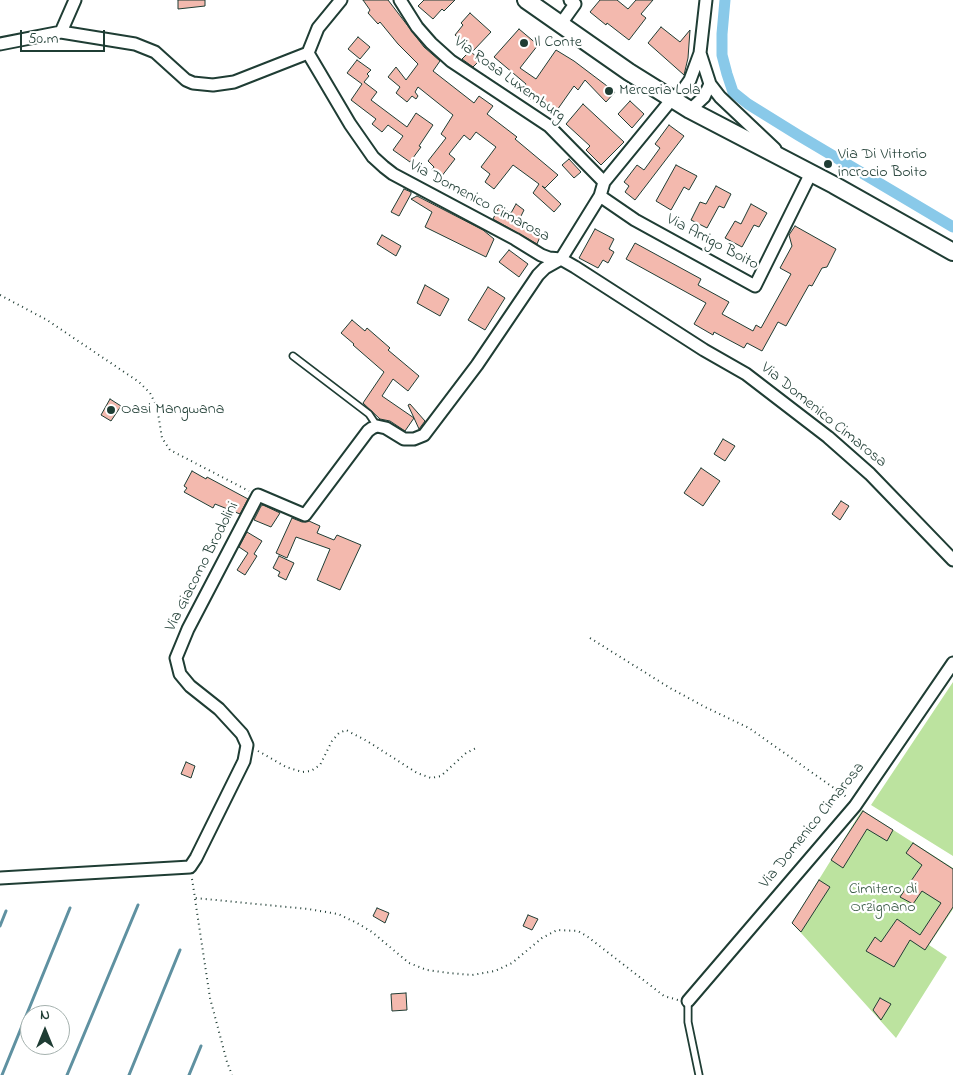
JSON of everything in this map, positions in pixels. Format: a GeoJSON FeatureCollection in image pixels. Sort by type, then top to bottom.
{"type":"FeatureCollection","features":[{"type":"Feature","properties":{"kind":"main road"},"geometry":{"type":"LineString","coordinates":[[526,0],[629,72],[690,110],[811,173],[953,252]]}},
{"type":"Feature","properties":{"kind":"street"},"geometry":{"type":"LineString","coordinates":[[62,32],[75,0]]}},
{"type":"Feature","properties":{"kind":"street"},"geometry":{"type":"LineString","coordinates":[[0,44],[62,32],[135,44],[147,48],[163,58],[178,75],[186,80],[202,84],[224,84],[234,82],[308,53],[318,28],[341,0]]}},
{"type":"Feature","properties":{"kind":"street","name":"Via Rosa Luxemburg"},"geometry":{"type":"LineString","coordinates":[[400,0],[417,27],[450,61],[549,126],[604,182]]}},
{"type":"Feature","properties":{"kind":"street"},"geometry":{"type":"LineString","coordinates":[[560,25],[575,4],[570,0]]}},
{"type":"Feature","properties":{"kind":"street"},"geometry":{"type":"LineString","coordinates":[[378,426],[404,438],[424,435],[477,365],[538,275],[545,268],[561,259],[600,196],[604,182],[672,99],[690,80],[700,53],[706,0]]}},
{"type":"Feature","properties":{"kind":"street","name":"Via Domenico Cimarosa"},"geometry":{"type":"LineString","coordinates":[[308,53],[350,124],[372,157],[384,167],[541,255],[561,259],[704,350],[746,374],[828,437],[870,474],[953,560]]}},
{"type":"Feature","properties":{"kind":"street"},"geometry":{"type":"LineString","coordinates":[[700,53],[710,84],[730,108],[790,162]]}},
{"type":"Feature","properties":{"kind":"street"},"geometry":{"type":"LineString","coordinates":[[690,110],[704,97],[710,84]]}},
{"type":"Feature","properties":{"kind":"street","name":"Via Arrigo Boito"},"geometry":{"type":"LineString","coordinates":[[600,196],[635,220],[755,286],[811,173]]}},
{"type":"Feature","properties":{"kind":"street","name":"Via Giacomo Brodolini"},"geometry":{"type":"LineString","coordinates":[[247,745],[242,734],[219,709],[190,686],[180,674],[176,658],[188,629],[258,495],[306,515],[368,431],[378,426]]}},
{"type":"Feature","properties":{"kind":"street","name":"Via Domenico Cimarosa"},"geometry":{"type":"LineString","coordinates":[[688,1001],[856,804],[953,663]]}},
{"type":"Feature","properties":{"kind":"street"},"geometry":{"type":"LineString","coordinates":[[0,878],[190,868],[244,761],[247,745]]}},
{"type":"Feature","properties":{"kind":"lane"},"geometry":{"type":"LineString","coordinates":[[293,356],[369,414],[378,426]]}},
{"type":"Feature","properties":{"kind":"lane"},"geometry":{"type":"LineString","coordinates":[[688,1001],[688,1022],[699,1075]]}},
{"type":"Feature","properties":{"kind":"path"},"geometry":{"type":"LineString","coordinates":[[0,295],[47,320],[139,382],[150,393],[157,407],[162,438],[170,450],[258,495]]}},
{"type":"Feature","properties":{"kind":"path"},"geometry":{"type":"LineString","coordinates":[[590,638],[670,688],[749,728],[856,804]]}},
{"type":"Feature","properties":{"kind":"path"},"geometry":{"type":"LineString","coordinates":[[247,745],[286,767],[302,772],[311,771],[320,764],[332,741],[346,730],[417,773],[430,778],[441,776],[466,753],[476,748]]}},
{"type":"Feature","properties":{"kind":"path"},"geometry":{"type":"LineString","coordinates":[[190,868],[210,998],[232,1075]]}},
{"type":"Feature","properties":{"kind":"path"},"geometry":{"type":"LineString","coordinates":[[195,898],[308,909],[338,914],[372,932],[409,963],[427,970],[449,973],[472,974],[495,971],[512,963],[542,938],[557,930],[578,931],[588,936],[664,996],[688,1001]]}},
{"type":"Feature","properties":{"kind":"green space"},"geometry":{"type":"Polygon","coordinates":[[[953,682],[953,856],[871,805],[953,682]]]}},
{"type":"Feature","properties":{"kind":"green space","name":"Cimitero di Orzignano"},"geometry":{"type":"Polygon","coordinates":[[[862,810],[953,868],[953,909],[929,945],[947,957],[896,1038],[792,923],[862,810]]]}},
{"type":"Feature","properties":{"kind":"building"},"geometry":{"type":"Polygon","coordinates":[[[178,0],[205,0],[205,6],[178,9],[178,0]]]}},
{"type":"Feature","properties":{"kind":"building"},"geometry":{"type":"Polygon","coordinates":[[[363,0],[388,0],[424,47],[440,61],[433,71],[474,103],[479,96],[493,106],[487,114],[517,137],[515,139],[558,175],[545,188],[542,186],[561,204],[554,212],[533,193],[539,184],[513,165],[494,189],[485,182],[490,174],[481,167],[496,147],[476,132],[470,140],[464,135],[449,154],[455,159],[441,177],[432,170],[434,167],[428,161],[446,138],[441,134],[453,115],[418,87],[415,92],[418,96],[416,99],[412,96],[407,102],[396,93],[400,87],[388,77],[396,67],[406,80],[418,64],[380,22],[378,24],[368,13],[370,10],[363,0]]]}},
{"type":"Feature","properties":{"kind":"building"},"geometry":{"type":"Polygon","coordinates":[[[424,0],[455,0],[444,11],[442,9],[433,19],[418,6],[424,0]]]}},
{"type":"Feature","properties":{"kind":"building"},"geometry":{"type":"Polygon","coordinates":[[[600,0],[617,0],[628,9],[636,0],[653,0],[641,14],[646,18],[629,40],[590,12],[600,0]]]}},
{"type":"Feature","properties":{"kind":"building"},"geometry":{"type":"Polygon","coordinates":[[[470,13],[491,32],[473,51],[455,35],[463,25],[461,23],[470,13]]]}},
{"type":"Feature","properties":{"kind":"building"},"geometry":{"type":"Polygon","coordinates":[[[661,27],[680,42],[690,30],[688,58],[684,75],[648,43],[661,27]]]}},
{"type":"Feature","properties":{"kind":"building"},"geometry":{"type":"Polygon","coordinates":[[[519,29],[538,45],[520,68],[536,79],[556,50],[615,92],[606,102],[585,80],[578,90],[574,86],[555,113],[552,113],[520,92],[526,84],[494,57],[519,29]]]}},
{"type":"Feature","properties":{"kind":"building"},"geometry":{"type":"Polygon","coordinates":[[[358,37],[370,47],[360,59],[348,49],[358,37]]]}},
{"type":"Feature","properties":{"kind":"building"},"geometry":{"type":"Polygon","coordinates":[[[470,51],[480,60],[473,67],[462,59],[470,51]]]}},
{"type":"Feature","properties":{"kind":"building"},"geometry":{"type":"Polygon","coordinates":[[[357,60],[371,70],[364,82],[377,92],[371,100],[407,127],[416,113],[433,125],[410,162],[393,150],[403,136],[388,125],[382,132],[372,124],[376,119],[351,100],[362,84],[347,73],[357,60]]]}},
{"type":"Feature","properties":{"kind":"building"},"geometry":{"type":"Polygon","coordinates":[[[630,101],[644,114],[632,128],[618,114],[630,101]]]}},
{"type":"Feature","properties":{"kind":"building"},"geometry":{"type":"Polygon","coordinates":[[[583,104],[624,142],[601,165],[586,150],[590,146],[566,124],[583,104]]]}},
{"type":"Feature","properties":{"kind":"building"},"geometry":{"type":"Polygon","coordinates":[[[669,125],[684,136],[635,200],[625,192],[629,186],[624,182],[637,165],[644,170],[660,148],[655,144],[669,125]]]}},
{"type":"Feature","properties":{"kind":"building"},"geometry":{"type":"Polygon","coordinates":[[[569,159],[581,172],[574,178],[562,165],[569,159]]]}},
{"type":"Feature","properties":{"kind":"building"},"geometry":{"type":"Polygon","coordinates":[[[676,165],[697,176],[689,190],[684,187],[671,210],[656,201],[676,165]]]}},
{"type":"Feature","properties":{"kind":"building"},"geometry":{"type":"Polygon","coordinates":[[[716,186],[731,194],[724,208],[719,206],[707,228],[691,220],[700,202],[706,204],[716,186]]]}},
{"type":"Feature","properties":{"kind":"building"},"geometry":{"type":"Polygon","coordinates":[[[404,189],[411,192],[411,194],[399,216],[391,212],[404,189]]]}},
{"type":"Feature","properties":{"kind":"building"},"geometry":{"type":"Polygon","coordinates":[[[417,196],[483,230],[494,239],[486,257],[425,227],[432,212],[411,199],[417,196]]]}},
{"type":"Feature","properties":{"kind":"building"},"geometry":{"type":"Polygon","coordinates":[[[516,204],[524,210],[519,220],[542,232],[537,244],[493,219],[499,207],[511,213],[516,204]]]}},
{"type":"Feature","properties":{"kind":"building"},"geometry":{"type":"Polygon","coordinates":[[[751,204],[767,213],[759,227],[754,225],[742,247],[725,238],[735,221],[741,224],[751,204]]]}},
{"type":"Feature","properties":{"kind":"building"},"geometry":{"type":"Polygon","coordinates":[[[795,226],[836,249],[827,267],[822,268],[812,286],[809,285],[786,326],[778,322],[762,351],[747,343],[744,348],[714,332],[713,335],[694,324],[706,303],[626,259],[635,243],[701,279],[698,285],[729,302],[722,314],[753,331],[756,325],[761,328],[791,274],[780,268],[792,246],[789,235],[795,226]]]}},
{"type":"Feature","properties":{"kind":"building"},"geometry":{"type":"Polygon","coordinates":[[[595,229],[614,239],[609,249],[614,252],[608,263],[603,260],[598,268],[579,258],[595,229]]]}},
{"type":"Feature","properties":{"kind":"building"},"geometry":{"type":"Polygon","coordinates":[[[382,235],[401,246],[396,256],[377,244],[382,235]]]}},
{"type":"Feature","properties":{"kind":"building"},"geometry":{"type":"Polygon","coordinates":[[[509,250],[528,264],[519,277],[499,262],[509,250]]]}},
{"type":"Feature","properties":{"kind":"building"},"geometry":{"type":"Polygon","coordinates":[[[425,285],[449,299],[440,316],[417,303],[425,285]]]}},
{"type":"Feature","properties":{"kind":"building"},"geometry":{"type":"Polygon","coordinates":[[[488,287],[505,298],[485,330],[468,320],[488,287]]]}},
{"type":"Feature","properties":{"kind":"building"},"geometry":{"type":"Polygon","coordinates":[[[352,320],[365,331],[367,328],[390,348],[388,350],[419,376],[408,391],[393,379],[382,396],[414,418],[405,431],[390,421],[380,419],[363,403],[384,372],[341,333],[352,320]]]}},
{"type":"Feature","properties":{"kind":"building","name":"Oasi Mangwana"},"geometry":{"type":"Polygon","coordinates":[[[110,399],[121,406],[111,421],[101,415],[110,399]]]}},
{"type":"Feature","properties":{"kind":"building"},"geometry":{"type":"Polygon","coordinates":[[[410,404],[425,421],[419,429],[408,405],[410,404]]]}},
{"type":"Feature","properties":{"kind":"building"},"geometry":{"type":"Polygon","coordinates":[[[723,439],[735,446],[725,461],[714,454],[723,439]]]}},
{"type":"Feature","properties":{"kind":"building"},"geometry":{"type":"Polygon","coordinates":[[[701,468],[720,481],[703,506],[684,493],[701,468]]]}},
{"type":"Feature","properties":{"kind":"building"},"geometry":{"type":"Polygon","coordinates":[[[192,471],[248,499],[240,514],[215,504],[213,508],[184,492],[187,488],[184,486],[192,471]]]}},
{"type":"Feature","properties":{"kind":"building"},"geometry":{"type":"Polygon","coordinates":[[[841,501],[849,506],[840,520],[832,514],[841,501]]]}},
{"type":"Feature","properties":{"kind":"building"},"geometry":{"type":"Polygon","coordinates":[[[263,505],[280,513],[271,527],[254,520],[263,505]]]}},
{"type":"Feature","properties":{"kind":"building"},"geometry":{"type":"Polygon","coordinates":[[[292,518],[302,522],[309,521],[320,526],[317,533],[334,540],[337,535],[361,545],[340,590],[317,580],[330,549],[296,537],[287,558],[276,553],[292,518]]]}},
{"type":"Feature","properties":{"kind":"building"},"geometry":{"type":"Polygon","coordinates":[[[247,532],[262,541],[254,554],[257,556],[245,575],[237,570],[248,553],[239,547],[247,532]]]}},
{"type":"Feature","properties":{"kind":"building"},"geometry":{"type":"Polygon","coordinates":[[[279,556],[294,563],[286,580],[278,576],[280,572],[273,568],[279,556]]]}},
{"type":"Feature","properties":{"kind":"building"},"geometry":{"type":"Polygon","coordinates":[[[186,762],[195,766],[191,778],[181,774],[186,762]]]}},
{"type":"Feature","properties":{"kind":"building"},"geometry":{"type":"Polygon","coordinates":[[[863,811],[893,830],[887,841],[867,829],[843,868],[831,860],[863,811]]]}},
{"type":"Feature","properties":{"kind":"building"},"geometry":{"type":"Polygon","coordinates":[[[913,843],[953,869],[953,907],[925,950],[910,940],[894,967],[866,951],[875,937],[881,942],[897,919],[920,935],[941,903],[922,891],[913,904],[900,897],[922,865],[906,853],[913,843]]]}},
{"type":"Feature","properties":{"kind":"building"},"geometry":{"type":"Polygon","coordinates":[[[819,880],[830,887],[801,932],[792,923],[819,880]]]}},
{"type":"Feature","properties":{"kind":"building"},"geometry":{"type":"Polygon","coordinates":[[[377,908],[389,913],[385,923],[373,916],[377,908]]]}},
{"type":"Feature","properties":{"kind":"building"},"geometry":{"type":"Polygon","coordinates":[[[528,915],[538,919],[532,930],[523,926],[528,915]]]}},
{"type":"Feature","properties":{"kind":"building"},"geometry":{"type":"Polygon","coordinates":[[[406,993],[407,1010],[392,1011],[391,994],[406,993]]]}},
{"type":"Feature","properties":{"kind":"building"},"geometry":{"type":"Polygon","coordinates":[[[880,998],[891,1004],[881,1020],[873,1010],[880,998]]]}},
{"type":"Feature","properties":{"kind":"waterway"},"geometry":{"type":"LineString","coordinates":[[725,0],[722,55],[733,92],[748,104],[798,135],[953,227]]}},
{"type":"Feature","properties":{"kind":"waterway"},"geometry":{"type":"LineString","coordinates":[[67,1075],[138,905]]}},
{"type":"Feature","properties":{"kind":"waterway"},"geometry":{"type":"LineString","coordinates":[[2,1075],[70,908]]}},
{"type":"Feature","properties":{"kind":"waterway"},"geometry":{"type":"LineString","coordinates":[[0,926],[6,911]]}},
{"type":"Feature","properties":{"kind":"waterway"},"geometry":{"type":"LineString","coordinates":[[129,1075],[180,950]]}},
{"type":"Feature","properties":{"kind":"waterway"},"geometry":{"type":"LineString","coordinates":[[189,1075],[201,1046]]}},
{"type":"Feature","properties":{"kind":"place","name":"Il Conte"},"geometry":{"type":"Point","coordinates":[524,43]}},
{"type":"Feature","properties":{"kind":"place","name":"Merceria Lola"},"geometry":{"type":"Point","coordinates":[609,91]}},
{"type":"Feature","properties":{"kind":"place","name":"Via Di Vittorio incrocio Boito"},"geometry":{"type":"Point","coordinates":[828,164]}},
{"type":"Feature","properties":{"kind":"place","name":"Oasi Mangwana"},"geometry":{"type":"Point","coordinates":[111,410]}}]}
